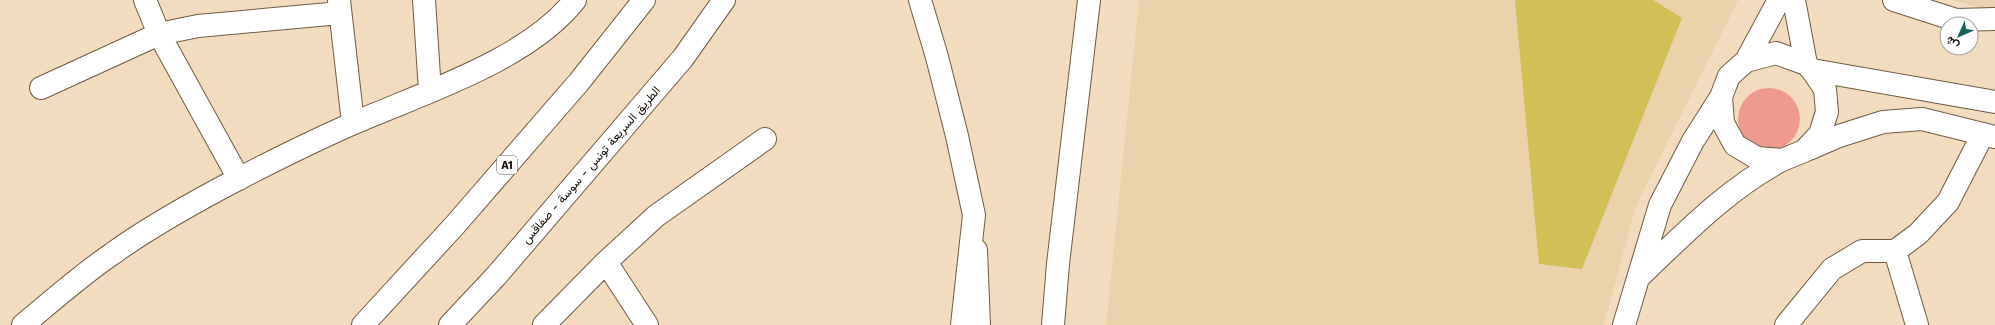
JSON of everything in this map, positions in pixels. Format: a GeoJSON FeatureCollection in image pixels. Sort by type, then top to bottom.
{"type":"FeatureCollection","features":[{"type":"Feature","properties":{"kind":"main road"},"geometry":{"type":"LineString","coordinates":[[145,0],[159,34],[239,179]]}},
{"type":"Feature","properties":{"kind":"main road"},"geometry":{"type":"LineString","coordinates":[[424,0],[430,91]]}},
{"type":"Feature","properties":{"kind":"main road"},"geometry":{"type":"LineString","coordinates":[[23,325],[73,283],[146,230],[239,179],[353,123],[430,91],[497,60],[543,32],[575,0]]}},
{"type":"Feature","properties":{"kind":"main road","name":"A1"},"geometry":{"type":"LineString","coordinates":[[363,325],[455,226],[563,100],[644,0]]}},
{"type":"Feature","properties":{"kind":"main road","name":"الطريق السريعة تونس - سوسة - صفاقس"},"geometry":{"type":"LineString","coordinates":[[450,325],[497,275],[683,58],[724,0]]}},
{"type":"Feature","properties":{"kind":"main road"},"geometry":{"type":"LineString","coordinates":[[920,0],[937,57],[957,136],[974,215],[979,325]]}},
{"type":"Feature","properties":{"kind":"main road"},"geometry":{"type":"LineString","coordinates":[[1053,325],[1058,264],[1089,0]]}},
{"type":"Feature","properties":{"kind":"main road"},"geometry":{"type":"LineString","coordinates":[[1624,325],[1660,205],[1693,141],[1721,97],[1729,76],[1746,60],[1779,0]]}},
{"type":"Feature","properties":{"kind":"main road"},"geometry":{"type":"LineString","coordinates":[[1794,0],[1809,67],[1824,89],[1827,112],[1820,134],[1804,151]]}},
{"type":"Feature","properties":{"kind":"main road"},"geometry":{"type":"LineString","coordinates":[[1894,0],[1956,20],[1995,19]]}},
{"type":"Feature","properties":{"kind":"main road"},"geometry":{"type":"LineString","coordinates":[[41,88],[159,34],[198,26],[340,6],[353,123]]}},
{"type":"Feature","properties":{"kind":"main road"},"geometry":{"type":"LineString","coordinates":[[1746,60],[1776,53],[1809,67],[1995,102]]}},
{"type":"Feature","properties":{"kind":"main road"},"geometry":{"type":"LineString","coordinates":[[1721,97],[1722,122],[1735,144],[1757,158],[1782,160]]}},
{"type":"Feature","properties":{"kind":"main road"},"geometry":{"type":"LineString","coordinates":[[1638,278],[1699,220],[1740,185],[1756,174],[1782,160],[1839,136],[1883,122],[1922,119],[1989,135],[1948,202],[1918,234],[1895,251],[1862,251],[1832,269],[1786,325]]}},
{"type":"Feature","properties":{"kind":"main road"},"geometry":{"type":"LineString","coordinates":[[544,325],[606,262],[656,216],[765,139]]}},
{"type":"Feature","properties":{"kind":"main road"},"geometry":{"type":"LineString","coordinates":[[962,325],[974,215]]}},
{"type":"Feature","properties":{"kind":"main road"},"geometry":{"type":"LineString","coordinates":[[1895,251],[1917,325]]}},
{"type":"Feature","properties":{"kind":"main road"},"geometry":{"type":"LineString","coordinates":[[606,262],[647,325]]}},
{"type":"Feature","properties":{"kind":"shaded area"},"geometry":{"type":"Polygon","coordinates":[[[1139,0],[1738,0],[1636,206],[1604,325],[1106,325],[1139,0]]]}},
{"type":"Feature","properties":{"kind":"shaded area"},"geometry":{"type":"Polygon","coordinates":[[[1953,0],[1995,0],[1995,9],[1989,11],[1953,0]]]}},
{"type":"Feature","properties":{"kind":"shaded area"},"geometry":{"type":"Polygon","coordinates":[[[1763,88],[1775,88],[1791,97],[1798,107],[1800,119],[1798,131],[1791,141],[1775,150],[1763,150],[1752,145],[1743,136],[1738,125],[1738,113],[1743,102],[1752,93],[1763,88]]]}},
{"type":"Feature","properties":{"kind":"building"},"geometry":{"type":"Polygon","coordinates":[[[1515,0],[1653,0],[1682,18],[1582,269],[1539,264],[1515,0]]]}}]}
